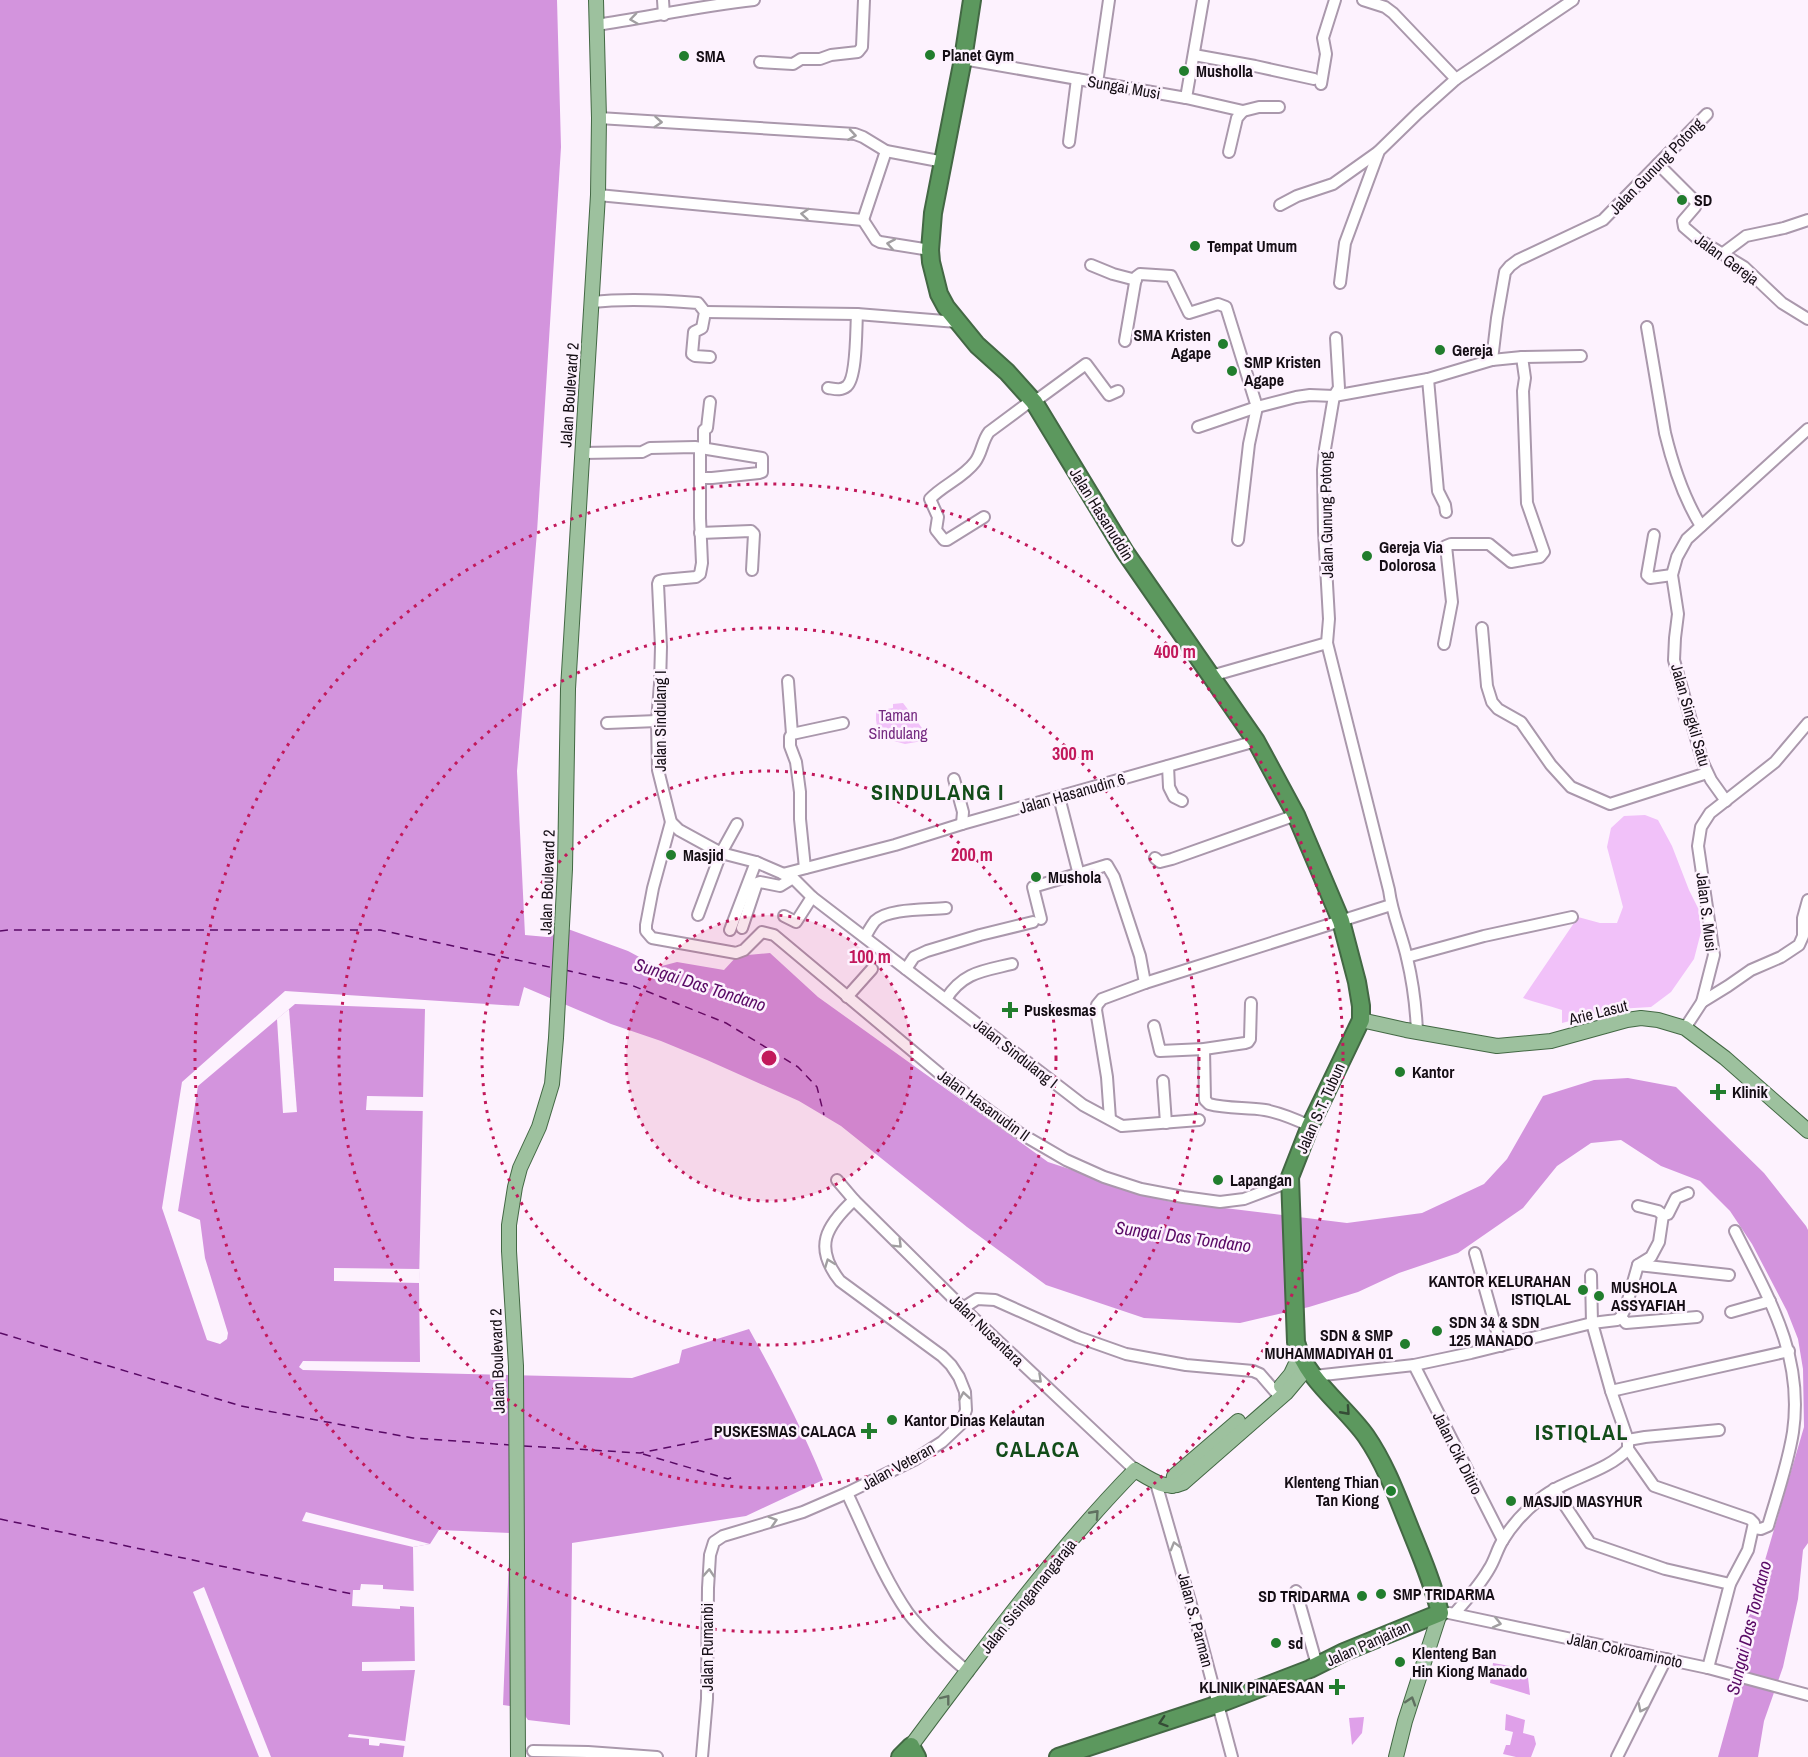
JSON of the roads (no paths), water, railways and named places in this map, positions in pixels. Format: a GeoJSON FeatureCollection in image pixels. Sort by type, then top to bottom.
{"type":"FeatureCollection","features":[{"type":"Feature","properties":{"kind":"highway","name":"Jalan Hasanuddin"},"geometry":{"type":"LineString","coordinates":[[972,0],[933,213],[930,250],[939,294],[957,322],[977,345],[1007,372],[1033,401],[1125,552],[1256,741],[1296,815],[1341,921],[1357,982],[1361,1020]]}},
{"type":"Feature","properties":{"kind":"highway","name":"Jalan S.T. Tubun"},"geometry":{"type":"LineString","coordinates":[[1304,1360],[1289,1190],[1310,1126],[1361,1020]]}},
{"type":"Feature","properties":{"kind":"highway"},"geometry":{"type":"LineString","coordinates":[[1304,1360],[1351,1417],[1382,1462],[1428,1574],[1448,1613]]}},
{"type":"Feature","properties":{"kind":"highway","name":"Jalan Panjaitan"},"geometry":{"type":"LineString","coordinates":[[1058,1757],[1218,1704],[1317,1665],[1365,1643],[1448,1613]]}},
{"type":"Feature","properties":{"kind":"main road","name":"Jalan Boulevard 2"},"geometry":{"type":"LineString","coordinates":[[518,1757],[516,1366],[508,1238],[511,1205],[520,1168],[539,1127],[552,1084],[562,933],[568,689],[598,195],[596,0]]}},
{"type":"Feature","properties":{"kind":"main road","name":"Arie Lasut"},"geometry":{"type":"LineString","coordinates":[[1361,1020],[1497,1046],[1551,1041],[1627,1020],[1641,1018],[1658,1020],[1685,1028],[1725,1058],[1808,1131]]}},
{"type":"Feature","properties":{"kind":"main road"},"geometry":{"type":"LineString","coordinates":[[1135,1470],[1156,1483],[1172,1486],[1174,1476],[1299,1379],[1304,1360]]}},
{"type":"Feature","properties":{"kind":"main road","name":"Jalan Sisingamangaraja"},"geometry":{"type":"LineString","coordinates":[[909,1753],[968,1672],[1057,1558],[1135,1470]]}},
{"type":"Feature","properties":{"kind":"main road"},"geometry":{"type":"LineString","coordinates":[[1396,1757],[1405,1720],[1448,1613]]}},
{"type":"Feature","properties":{"kind":"street"},"geometry":{"type":"LineString","coordinates":[[663,0],[664,15]]}},
{"type":"Feature","properties":{"kind":"street"},"geometry":{"type":"LineString","coordinates":[[597,25],[664,15],[731,1],[754,0]]}},
{"type":"Feature","properties":{"kind":"street"},"geometry":{"type":"LineString","coordinates":[[760,63],[793,64],[801,59],[820,59],[831,55],[858,52],[862,47],[864,0]]}},
{"type":"Feature","properties":{"kind":"street"},"geometry":{"type":"LineString","coordinates":[[1097,83],[1109,0]]}},
{"type":"Feature","properties":{"kind":"street"},"geometry":{"type":"LineString","coordinates":[[1186,98],[1203,0]]}},
{"type":"Feature","properties":{"kind":"street"},"geometry":{"type":"LineString","coordinates":[[1194,55],[1255,66],[1318,82],[1326,54],[1323,38],[1335,0]]}},
{"type":"Feature","properties":{"kind":"street"},"geometry":{"type":"LineString","coordinates":[[1363,0],[1375,2],[1393,13],[1456,79]]}},
{"type":"Feature","properties":{"kind":"street"},"geometry":{"type":"LineString","coordinates":[[1280,205],[1297,196],[1333,184],[1379,151],[1456,79],[1573,0]]}},
{"type":"Feature","properties":{"kind":"street","name":"Sungai Musi"},"geometry":{"type":"LineString","coordinates":[[963,59],[1186,98],[1243,111]]}},
{"type":"Feature","properties":{"kind":"street"},"geometry":{"type":"LineString","coordinates":[[1069,142],[1077,79]]}},
{"type":"Feature","properties":{"kind":"street"},"geometry":{"type":"LineString","coordinates":[[1229,152],[1237,118],[1243,111],[1258,107],[1279,107]]}},
{"type":"Feature","properties":{"kind":"street","name":"Jalan Gunung Potong"},"geometry":{"type":"LineString","coordinates":[[1492,360],[1497,318],[1507,269],[1518,260],[1604,220],[1707,114]]}},
{"type":"Feature","properties":{"kind":"street"},"geometry":{"type":"LineString","coordinates":[[599,118],[855,134],[886,151],[944,162]]}},
{"type":"Feature","properties":{"kind":"street"},"geometry":{"type":"LineString","coordinates":[[863,220],[886,151]]}},
{"type":"Feature","properties":{"kind":"street"},"geometry":{"type":"LineString","coordinates":[[1340,283],[1345,243],[1379,151]]}},
{"type":"Feature","properties":{"kind":"street","name":"Jalan Gereja"},"geometry":{"type":"LineString","coordinates":[[1658,164],[1696,202],[1695,207],[1682,223],[1684,227],[1698,239],[1752,273],[1782,303],[1808,319]]}},
{"type":"Feature","properties":{"kind":"street"},"geometry":{"type":"LineString","coordinates":[[598,195],[863,220]]}},
{"type":"Feature","properties":{"kind":"street"},"geometry":{"type":"LineString","coordinates":[[863,220],[876,240],[880,242],[930,250]]}},
{"type":"Feature","properties":{"kind":"street"},"geometry":{"type":"LineString","coordinates":[[1722,254],[1746,236],[1808,220]]}},
{"type":"Feature","properties":{"kind":"street"},"geometry":{"type":"LineString","coordinates":[[1091,265],[1136,280]]}},
{"type":"Feature","properties":{"kind":"street"},"geometry":{"type":"LineString","coordinates":[[1125,341],[1136,277],[1140,274],[1171,276],[1189,313],[1218,304],[1226,307],[1257,407],[1249,444],[1238,540]]}},
{"type":"Feature","properties":{"kind":"street"},"geometry":{"type":"LineString","coordinates":[[592,302],[664,300],[698,303],[705,312],[702,328],[694,332],[692,352],[695,356],[710,357]]}},
{"type":"Feature","properties":{"kind":"street"},"geometry":{"type":"LineString","coordinates":[[705,312],[857,314],[957,322]]}},
{"type":"Feature","properties":{"kind":"street"},"geometry":{"type":"LineString","coordinates":[[828,388],[840,390],[851,380],[855,360],[857,314]]}},
{"type":"Feature","properties":{"kind":"street"},"geometry":{"type":"LineString","coordinates":[[1647,327],[1669,449],[1680,486],[1701,526]]}},
{"type":"Feature","properties":{"kind":"street","name":"Jalan Gunung Potong"},"geometry":{"type":"LineString","coordinates":[[1336,338],[1339,388],[1334,396],[1323,470],[1329,620],[1326,643],[1391,905],[1407,957],[1416,1000],[1417,1032]]}},
{"type":"Feature","properties":{"kind":"street"},"geometry":{"type":"LineString","coordinates":[[1198,428],[1257,407],[1310,395],[1334,396],[1428,379],[1492,360],[1581,356]]}},
{"type":"Feature","properties":{"kind":"street"},"geometry":{"type":"LineString","coordinates":[[1444,644],[1452,602],[1446,546],[1489,544],[1511,562],[1540,557],[1544,552],[1527,503],[1523,391],[1525,378],[1522,357]]}},
{"type":"Feature","properties":{"kind":"street"},"geometry":{"type":"LineString","coordinates":[[984,517],[944,540],[936,530],[938,517],[930,499],[938,490],[970,468],[976,461],[989,432],[1086,364],[1109,395],[1118,391]]}},
{"type":"Feature","properties":{"kind":"street"},"geometry":{"type":"LineString","coordinates":[[1428,379],[1438,491],[1446,512]]}},
{"type":"Feature","properties":{"kind":"street","name":"Jalan Sindulang I"},"geometry":{"type":"LineString","coordinates":[[710,402],[707,428],[704,430],[704,445],[698,448],[701,478],[702,564],[700,574],[696,577],[667,579],[658,583],[661,647],[657,721],[658,770],[671,822],[679,830],[721,853],[756,862],[788,876],[812,897],[1083,1105],[1122,1126],[1199,1120]]}},
{"type":"Feature","properties":{"kind":"street","name":"Jalan Singkil Satu"},"geometry":{"type":"LineString","coordinates":[[1726,801],[1707,773],[1674,660],[1678,614],[1672,575],[1677,557],[1687,539],[1808,429]]}},
{"type":"Feature","properties":{"kind":"street"},"geometry":{"type":"LineString","coordinates":[[582,453],[642,452],[650,448],[698,448],[762,458],[762,472],[756,474],[701,478]]}},
{"type":"Feature","properties":{"kind":"street"},"geometry":{"type":"LineString","coordinates":[[700,533],[749,530],[753,532],[752,570]]}},
{"type":"Feature","properties":{"kind":"street"},"geometry":{"type":"LineString","coordinates":[[1654,535],[1647,576],[1650,578],[1672,575]]}},
{"type":"Feature","properties":{"kind":"street"},"geometry":{"type":"LineString","coordinates":[[1482,628],[1487,686],[1492,702],[1498,709],[1521,722],[1551,765],[1571,787],[1610,804],[1707,773]]}},
{"type":"Feature","properties":{"kind":"street"},"geometry":{"type":"LineString","coordinates":[[1211,676],[1326,643]]}},
{"type":"Feature","properties":{"kind":"street"},"geometry":{"type":"LineString","coordinates":[[788,681],[792,734],[790,746],[796,762],[800,792],[805,868]]}},
{"type":"Feature","properties":{"kind":"street"},"geometry":{"type":"LineString","coordinates":[[607,723],[657,721]]}},
{"type":"Feature","properties":{"kind":"street"},"geometry":{"type":"LineString","coordinates":[[792,734],[843,723]]}},
{"type":"Feature","properties":{"kind":"street","name":"Jalan S. Musi"},"geometry":{"type":"LineString","coordinates":[[1685,1028],[1702,1002],[1714,955],[1698,846],[1705,819],[1775,762],[1808,723]]}},
{"type":"Feature","properties":{"kind":"street","name":"Jalan Hasanudin 6"},"geometry":{"type":"LineString","coordinates":[[742,928],[757,883],[780,886],[788,876],[805,868],[895,845],[1256,741]]}},
{"type":"Feature","properties":{"kind":"street"},"geometry":{"type":"LineString","coordinates":[[1168,766],[1169,787],[1174,797],[1182,801]]}},
{"type":"Feature","properties":{"kind":"street"},"geometry":{"type":"LineString","coordinates":[[954,779],[963,812],[962,824]]}},
{"type":"Feature","properties":{"kind":"street"},"geometry":{"type":"LineString","coordinates":[[1059,797],[1079,872]]}},
{"type":"Feature","properties":{"kind":"street"},"geometry":{"type":"LineString","coordinates":[[1155,858],[1160,862],[1179,857],[1296,815]]}},
{"type":"Feature","properties":{"kind":"street","name":"Jalan Hasanudin II"},"geometry":{"type":"LineString","coordinates":[[671,822],[653,888],[646,931],[652,938],[736,953],[742,951],[758,934],[765,932],[774,935],[946,1079],[1018,1132],[1066,1160],[1104,1177],[1142,1189],[1220,1202],[1289,1190]]}},
{"type":"Feature","properties":{"kind":"street"},"geometry":{"type":"LineString","coordinates":[[698,915],[721,853],[737,824]]}},
{"type":"Feature","properties":{"kind":"street"},"geometry":{"type":"LineString","coordinates":[[730,930],[756,862]]}},
{"type":"Feature","properties":{"kind":"street"},"geometry":{"type":"LineString","coordinates":[[906,969],[914,957],[927,951],[980,934],[1037,921],[1034,887],[1107,865],[1114,876],[1140,956],[1145,983]]}},
{"type":"Feature","properties":{"kind":"street"},"geometry":{"type":"LineString","coordinates":[[784,916],[796,922],[812,897]]}},
{"type":"Feature","properties":{"kind":"street"},"geometry":{"type":"LineString","coordinates":[[1702,1002],[1751,969],[1790,953],[1805,941],[1803,918],[1808,900]]}},
{"type":"Feature","properties":{"kind":"street"},"geometry":{"type":"LineString","coordinates":[[1110,1119],[1107,1077],[1096,1007],[1102,999],[1145,983],[1391,905]]}},
{"type":"Feature","properties":{"kind":"street"},"geometry":{"type":"LineString","coordinates":[[865,938],[874,922],[882,916],[946,908]]}},
{"type":"Feature","properties":{"kind":"street"},"geometry":{"type":"LineString","coordinates":[[1407,957],[1484,936],[1572,917]]}},
{"type":"Feature","properties":{"kind":"street"},"geometry":{"type":"LineString","coordinates":[[946,999],[960,981],[968,976],[1012,964]]}},
{"type":"Feature","properties":{"kind":"street"},"geometry":{"type":"LineString","coordinates":[[847,997],[872,969]]}},
{"type":"Feature","properties":{"kind":"street"},"geometry":{"type":"LineString","coordinates":[[1154,1026],[1160,1051],[1204,1049],[1248,1042],[1251,1003]]}},
{"type":"Feature","properties":{"kind":"street"},"geometry":{"type":"LineString","coordinates":[[1204,1049],[1205,1100],[1209,1104],[1284,1114],[1310,1126]]}},
{"type":"Feature","properties":{"kind":"street"},"geometry":{"type":"LineString","coordinates":[[1163,1081],[1166,1123]]}},
{"type":"Feature","properties":{"kind":"street","name":"Jalan Nusantara"},"geometry":{"type":"LineString","coordinates":[[840,1183],[854,1200],[963,1308],[1135,1470]]}},
{"type":"Feature","properties":{"kind":"street"},"geometry":{"type":"LineString","coordinates":[[1663,1215],[1668,1214],[1676,1198],[1688,1193]]}},
{"type":"Feature","properties":{"kind":"street","name":"Jalan Veteran"},"geometry":{"type":"LineString","coordinates":[[717,1539],[803,1512],[847,1493],[914,1460],[942,1442],[961,1424],[966,1410],[965,1392],[959,1377],[942,1356],[840,1281],[831,1270],[825,1254],[825,1240],[829,1227],[854,1200]]}},
{"type":"Feature","properties":{"kind":"street"},"geometry":{"type":"LineString","coordinates":[[1638,1206],[1658,1211],[1663,1215]]}},
{"type":"Feature","properties":{"kind":"street"},"geometry":{"type":"LineString","coordinates":[[1304,1360],[1414,1365],[1621,1317],[1638,1265],[1651,1257],[1659,1242],[1663,1215]]}},
{"type":"Feature","properties":{"kind":"street"},"geometry":{"type":"LineString","coordinates":[[1734,1231],[1779,1320],[1794,1376],[1795,1410],[1787,1462],[1768,1526],[1761,1529],[1754,1528]]}},
{"type":"Feature","properties":{"kind":"street"},"geometry":{"type":"LineString","coordinates":[[1475,1253],[1501,1346]]}},
{"type":"Feature","properties":{"kind":"street"},"geometry":{"type":"LineString","coordinates":[[1638,1265],[1730,1275]]}},
{"type":"Feature","properties":{"kind":"street"},"geometry":{"type":"LineString","coordinates":[[1591,1275],[1592,1323],[1611,1391],[1628,1445],[1654,1486],[1750,1519],[1754,1523],[1748,1550],[1730,1584],[1708,1668]]}},
{"type":"Feature","properties":{"kind":"street"},"geometry":{"type":"LineString","coordinates":[[963,1308],[977,1299],[994,1300],[1078,1337],[1126,1354],[1186,1365],[1253,1371],[1260,1374],[1280,1394]]}},
{"type":"Feature","properties":{"kind":"street"},"geometry":{"type":"LineString","coordinates":[[1731,1312],[1770,1301]]}},
{"type":"Feature","properties":{"kind":"street"},"geometry":{"type":"LineString","coordinates":[[1621,1317],[1626,1323],[1697,1317]]}},
{"type":"Feature","properties":{"kind":"street"},"geometry":{"type":"LineString","coordinates":[[1611,1391],[1789,1351]]}},
{"type":"Feature","properties":{"kind":"street","name":"Jalan Cik Ditiro"},"geometry":{"type":"LineString","coordinates":[[1414,1365],[1503,1540]]}},
{"type":"Feature","properties":{"kind":"street"},"geometry":{"type":"LineString","coordinates":[[1448,1613],[1473,1593],[1490,1568],[1503,1540],[1526,1512],[1554,1489],[1614,1460],[1628,1445],[1645,1437],[1719,1430]]}},
{"type":"Feature","properties":{"kind":"street","name":"Jalan S. Parman"},"geometry":{"type":"LineString","coordinates":[[1156,1483],[1232,1757]]}},
{"type":"Feature","properties":{"kind":"street"},"geometry":{"type":"LineString","coordinates":[[1554,1489],[1590,1543],[1665,1569],[1730,1584]]}},
{"type":"Feature","properties":{"kind":"street"},"geometry":{"type":"LineString","coordinates":[[847,1493],[877,1556],[910,1615],[947,1654],[968,1672]]}},
{"type":"Feature","properties":{"kind":"street","name":"Jalan Rumanbi"},"geometry":{"type":"LineString","coordinates":[[702,1757],[707,1699],[710,1555],[717,1539]]}},
{"type":"Feature","properties":{"kind":"street"},"geometry":{"type":"LineString","coordinates":[[1296,1592],[1317,1665]]}},
{"type":"Feature","properties":{"kind":"street","name":"Jalan Cokroaminoto"},"geometry":{"type":"LineString","coordinates":[[1448,1613],[1708,1668],[1808,1695]]}},
{"type":"Feature","properties":{"kind":"street"},"geometry":{"type":"LineString","coordinates":[[1617,1757],[1666,1659]]}},
{"type":"Feature","properties":{"kind":"street"},"geometry":{"type":"LineString","coordinates":[[533,1751],[657,1757]]}},
{"type":"Feature","properties":{"kind":"water","name":"Sungai Das Tondano"},"geometry":{"type":"Polygon","coordinates":[[[0,0],[557,0],[561,147],[537,532],[517,771],[525,935],[547,937],[557,925],[628,951],[658,967],[677,962],[724,970],[737,956],[770,953],[818,997],[1048,1162],[1167,1201],[1347,1223],[1422,1213],[1484,1184],[1507,1159],[1543,1096],[1594,1080],[1628,1078],[1676,1087],[1764,1173],[1808,1230],[1808,1543],[1803,1550],[1798,1599],[1783,1667],[1764,1721],[1758,1757],[1718,1757],[1736,1692],[1737,1662],[1744,1632],[1804,1427],[1803,1369],[1798,1339],[1787,1311],[1752,1244],[1730,1211],[1700,1181],[1661,1166],[1621,1140],[1591,1143],[1557,1166],[1523,1208],[1458,1253],[1399,1273],[1358,1292],[1309,1307],[1240,1323],[1144,1318],[1046,1285],[967,1227],[841,1126],[799,1101],[707,1060],[611,1024],[524,987],[519,1006],[285,991],[182,1082],[162,1208],[207,1340],[220,1344],[227,1339],[228,1333],[205,1258],[200,1220],[178,1211],[198,1086],[295,1004],[425,1009],[419,1283],[420,1362],[303,1361],[299,1367],[303,1370],[632,1378],[679,1363],[682,1350],[749,1329],[788,1403],[823,1480],[746,1516],[572,1543],[570,1725],[528,1720],[519,1707],[503,1705],[510,1533],[439,1530],[430,1544],[413,1547],[415,1670],[403,1757],[0,1757],[0,0]]]}},
{"type":"Feature","properties":{"kind":"place","name":"Planet Gym"},"geometry":{"type":"Point","coordinates":[930,55]}},
{"type":"Feature","properties":{"kind":"place","name":"SMA"},"geometry":{"type":"Point","coordinates":[684,56]}},
{"type":"Feature","properties":{"kind":"place","name":"Musholla"},"geometry":{"type":"Point","coordinates":[1184,71]}},
{"type":"Feature","properties":{"kind":"place","name":"SD"},"geometry":{"type":"Point","coordinates":[1682,200]}},
{"type":"Feature","properties":{"kind":"place","name":"Tempat Umum"},"geometry":{"type":"Point","coordinates":[1195,246]}},
{"type":"Feature","properties":{"kind":"place","name":"SMA Kristen Agape"},"geometry":{"type":"Point","coordinates":[1223,344]}},
{"type":"Feature","properties":{"kind":"place","name":"Gereja"},"geometry":{"type":"Point","coordinates":[1440,350]}},
{"type":"Feature","properties":{"kind":"place","name":"SMP Kristen Agape"},"geometry":{"type":"Point","coordinates":[1232,371]}},
{"type":"Feature","properties":{"kind":"place","name":"Gereja Via Dolorosa"},"geometry":{"type":"Point","coordinates":[1367,556]}},
{"type":"Feature","properties":{"kind":"place","name":"Masjid"},"geometry":{"type":"Point","coordinates":[671,855]}},
{"type":"Feature","properties":{"kind":"place","name":"Mushola"},"geometry":{"type":"Point","coordinates":[1036,877]}},
{"type":"Feature","properties":{"kind":"place","name":"Puskesmas"},"geometry":{"type":"Point","coordinates":[1010,1010]}},
{"type":"Feature","properties":{"kind":"place","name":"Kantor"},"geometry":{"type":"Point","coordinates":[1400,1072]}},
{"type":"Feature","properties":{"kind":"place","name":"Klinik"},"geometry":{"type":"Point","coordinates":[1718,1092]}},
{"type":"Feature","properties":{"kind":"place","name":"Lapangan"},"geometry":{"type":"Point","coordinates":[1218,1180]}},
{"type":"Feature","properties":{"kind":"place","name":"KANTOR KELURAHAN ISTIQLAL"},"geometry":{"type":"Point","coordinates":[1583,1290]}},
{"type":"Feature","properties":{"kind":"place","name":"MUSHOLA ASSYAFIAH"},"geometry":{"type":"Point","coordinates":[1599,1296]}},
{"type":"Feature","properties":{"kind":"place","name":"SDN 34 & SDN 125 MANADO"},"geometry":{"type":"Point","coordinates":[1437,1331]}},
{"type":"Feature","properties":{"kind":"place","name":"SDN & SMP MUHAMMADIYAH 01"},"geometry":{"type":"Point","coordinates":[1405,1344]}},
{"type":"Feature","properties":{"kind":"place","name":"Kantor Dinas Kelautan"},"geometry":{"type":"Point","coordinates":[892,1420]}},
{"type":"Feature","properties":{"kind":"place","name":"PUSKESMAS CALACA"},"geometry":{"type":"Point","coordinates":[869,1431]}},
{"type":"Feature","properties":{"kind":"place","name":"Klenteng Thian Tan Kiong"},"geometry":{"type":"Point","coordinates":[1391,1491]}},
{"type":"Feature","properties":{"kind":"place","name":"MASJID MASYHUR"},"geometry":{"type":"Point","coordinates":[1511,1501]}},
{"type":"Feature","properties":{"kind":"place","name":"SMP TRIDARMA"},"geometry":{"type":"Point","coordinates":[1381,1594]}},
{"type":"Feature","properties":{"kind":"place","name":"SD TRIDARMA"},"geometry":{"type":"Point","coordinates":[1362,1596]}},
{"type":"Feature","properties":{"kind":"place","name":"sd"},"geometry":{"type":"Point","coordinates":[1276,1643]}},
{"type":"Feature","properties":{"kind":"place","name":"Klenteng Ban Hin Kiong Manado"},"geometry":{"type":"Point","coordinates":[1400,1662]}},
{"type":"Feature","properties":{"kind":"place","name":"KLINIK PINAESAAN"},"geometry":{"type":"Point","coordinates":[1337,1687]}},
{"type":"Feature","properties":{"kind":"district","name":"SINDULANG I"},"geometry":{"type":"Point","coordinates":[938,792]}},
{"type":"Feature","properties":{"kind":"district","name":"ISTIQLAL"},"geometry":{"type":"Point","coordinates":[1582,1432]}},
{"type":"Feature","properties":{"kind":"district","name":"CALACA"},"geometry":{"type":"Point","coordinates":[1038,1449]}},
{"type":"Feature","properties":{"kind":"park label","name":"Taman Sindulang"},"geometry":{"type":"Point","coordinates":[898,724]}}]}
